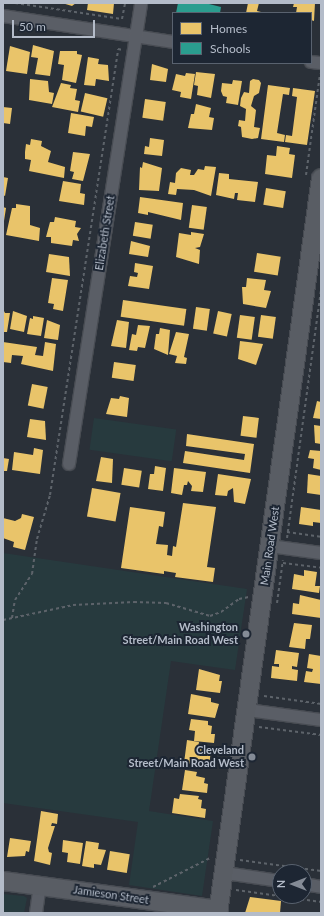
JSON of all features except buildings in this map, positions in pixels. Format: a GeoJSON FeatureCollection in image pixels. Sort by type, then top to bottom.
{"type":"FeatureCollection","features":[{"type":"Feature","properties":{"kind":"main road","name":"Main Road West"},"geometry":{"type":"LineString","coordinates":[[219,912],[321,178]]}},
{"type":"Feature","properties":{"kind":"main road","name":"Jamieson Street"},"geometry":{"type":"LineString","coordinates":[[3,881],[135,898],[219,912]]}},
{"type":"Feature","properties":{"kind":"street","name":"Elizabeth Street"},"geometry":{"type":"LineString","coordinates":[[69,464],[141,3]]}},
{"type":"Feature","properties":{"kind":"street"},"geometry":{"type":"LineString","coordinates":[[3,16],[172,42]]}},
{"type":"Feature","properties":{"kind":"street"},"geometry":{"type":"LineString","coordinates":[[270,546],[321,553]]}},
{"type":"Feature","properties":{"kind":"street"},"geometry":{"type":"LineString","coordinates":[[248,710],[321,720]]}},
{"type":"Feature","properties":{"kind":"street"},"geometry":{"type":"LineString","coordinates":[[225,874],[272,880]]}},
{"type":"Feature","properties":{"kind":"street"},"geometry":{"type":"LineString","coordinates":[[36,913],[40,885]]}},
{"type":"Feature","properties":{"kind":"path"},"geometry":{"type":"LineString","coordinates":[[15,3],[122,19],[125,3]]}},
{"type":"Feature","properties":{"kind":"path"},"geometry":{"type":"LineString","coordinates":[[12,618],[15,600],[32,574],[37,539],[50,495],[118,49],[134,52]]}},
{"type":"Feature","properties":{"kind":"path"},"geometry":{"type":"LineString","coordinates":[[287,532],[321,537]]}},
{"type":"Feature","properties":{"kind":"path"},"geometry":{"type":"LineString","coordinates":[[283,563],[321,568]]}},
{"type":"Feature","properties":{"kind":"path"},"geometry":{"type":"LineString","coordinates":[[3,620],[73,605],[134,602],[166,604],[210,616],[243,597],[262,599]]}},
{"type":"Feature","properties":{"kind":"path"},"geometry":{"type":"LineString","coordinates":[[264,696],[321,704]]}},
{"type":"Feature","properties":{"kind":"path"},"geometry":{"type":"LineString","coordinates":[[259,726],[321,735]]}},
{"type":"Feature","properties":{"kind":"path"},"geometry":{"type":"LineString","coordinates":[[135,898],[170,877],[212,857]]}},
{"type":"Feature","properties":{"kind":"path"},"geometry":{"type":"LineString","coordinates":[[240,860],[321,871]]}},
{"type":"Feature","properties":{"kind":"path"},"geometry":{"type":"LineString","coordinates":[[236,890],[321,902]]}},
{"type":"Feature","properties":{"kind":"green space"},"geometry":{"type":"Polygon","coordinates":[[[94,418],[176,430],[172,461],[90,450],[94,418]]]}},
{"type":"Feature","properties":{"kind":"green space"},"geometry":{"type":"Polygon","coordinates":[[[3,553],[247,589],[235,670],[171,661],[149,811],[213,821],[202,896],[129,885],[138,822],[3,803],[3,553]]]}},
{"type":"Feature","properties":{"kind":"green space"},"geometry":{"type":"Polygon","coordinates":[[[3,894],[24,896],[27,898],[24,913],[3,913],[3,894]]]}},
{"type":"Feature","properties":{"kind":"place","name":"Washington Street/Main Road West"},"geometry":{"type":"Point","coordinates":[246,634]}},
{"type":"Feature","properties":{"kind":"place","name":"Cleveland Street/Main Road West"},"geometry":{"type":"Point","coordinates":[252,757]}}]}
